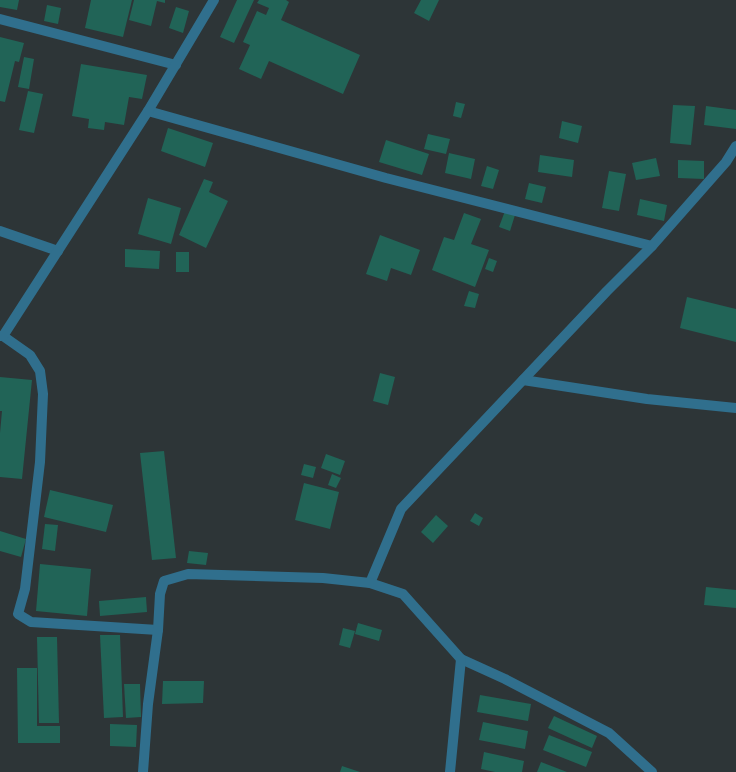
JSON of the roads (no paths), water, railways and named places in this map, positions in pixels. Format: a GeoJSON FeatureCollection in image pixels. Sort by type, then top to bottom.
{"type":"FeatureCollection","features":[{"type":"Feature","properties":{"kind":"street"},"geometry":{"type":"LineString","coordinates":[[158,630],[32,622],[18,614],[25,589],[40,462],[44,394],[40,371],[30,355],[1,336],[58,251],[148,111],[214,0]]}},
{"type":"Feature","properties":{"kind":"street"},"geometry":{"type":"LineString","coordinates":[[0,19],[176,65]]}},
{"type":"Feature","properties":{"kind":"street"},"geometry":{"type":"LineString","coordinates":[[148,111],[386,178],[652,246]]}},
{"type":"Feature","properties":{"kind":"street"},"geometry":{"type":"LineString","coordinates":[[370,583],[401,509],[607,291],[652,246],[726,162],[736,146]]}},
{"type":"Feature","properties":{"kind":"street"},"geometry":{"type":"LineString","coordinates":[[0,231],[58,251]]}},
{"type":"Feature","properties":{"kind":"street"},"geometry":{"type":"LineString","coordinates":[[523,380],[647,399],[736,408]]}},
{"type":"Feature","properties":{"kind":"street"},"geometry":{"type":"LineString","coordinates":[[143,772],[148,704],[158,630],[160,594],[164,581],[188,574],[323,578],[370,583],[402,594],[461,658],[506,679],[609,733],[652,772]]}},
{"type":"Feature","properties":{"kind":"street"},"geometry":{"type":"LineString","coordinates":[[450,772],[461,658]]}}]}
